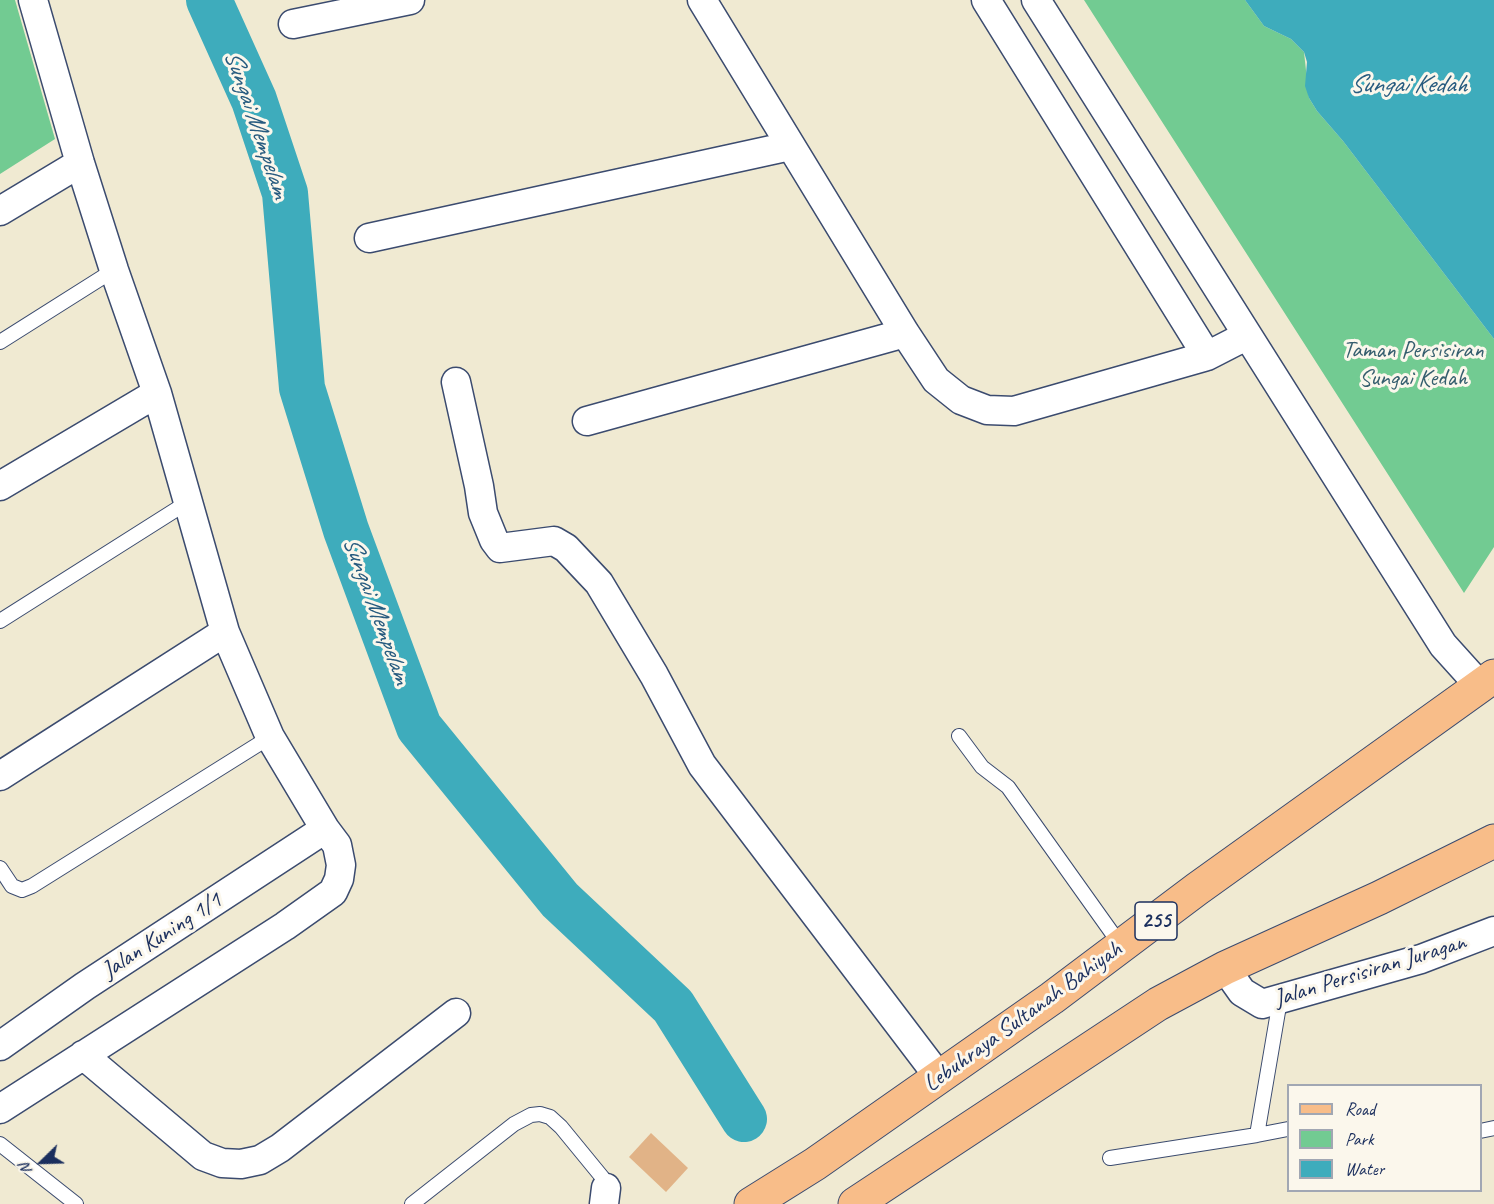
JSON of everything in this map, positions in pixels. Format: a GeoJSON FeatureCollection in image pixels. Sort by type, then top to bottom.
{"type":"FeatureCollection","features":[{"type":"Feature","properties":{"kind":"main road","name":"Lebuhraya Sultanah Bahiyah"},"geometry":{"type":"LineString","coordinates":[[751,1204],[816,1164],[1122,947],[1197,889],[1487,681]]}},
{"type":"Feature","properties":{"kind":"main road"},"geometry":{"type":"LineString","coordinates":[[855,1204],[1158,1004],[1225,968],[1494,842]]}},
{"type":"Feature","properties":{"kind":"street"},"geometry":{"type":"LineString","coordinates":[[0,1109],[285,926],[333,892],[339,879],[340,855],[337,845],[270,737],[225,632],[157,393],[80,164],[33,0]]}},
{"type":"Feature","properties":{"kind":"street"},"geometry":{"type":"LineString","coordinates":[[293,24],[410,0]]}},
{"type":"Feature","properties":{"kind":"street"},"geometry":{"type":"LineString","coordinates":[[702,0],[905,333],[936,380],[961,400],[987,410],[1014,411],[1207,356],[1246,336]]}},
{"type":"Feature","properties":{"kind":"street"},"geometry":{"type":"LineString","coordinates":[[986,0],[1207,356]]}},
{"type":"Feature","properties":{"kind":"street"},"geometry":{"type":"LineString","coordinates":[[1036,0],[1443,645],[1487,681]]}},
{"type":"Feature","properties":{"kind":"street"},"geometry":{"type":"LineString","coordinates":[[369,238],[790,146]]}},
{"type":"Feature","properties":{"kind":"street"},"geometry":{"type":"LineString","coordinates":[[0,211],[80,164]]}},
{"type":"Feature","properties":{"kind":"street"},"geometry":{"type":"LineString","coordinates":[[587,422],[905,333]]}},
{"type":"Feature","properties":{"kind":"street"},"geometry":{"type":"LineString","coordinates":[[456,382],[483,513],[500,548],[554,541],[566,548],[599,583],[654,675],[702,765],[939,1077]]}},
{"type":"Feature","properties":{"kind":"street"},"geometry":{"type":"LineString","coordinates":[[0,486],[157,393]]}},
{"type":"Feature","properties":{"kind":"street"},"geometry":{"type":"LineString","coordinates":[[0,777],[225,632]]}},
{"type":"Feature","properties":{"kind":"street","name":"Jalan Kuning 1/1"},"geometry":{"type":"LineString","coordinates":[[0,1046],[85,986],[325,829]]}},
{"type":"Feature","properties":{"kind":"street","name":"Jalan Persisiran Juragan"},"geometry":{"type":"LineString","coordinates":[[1225,968],[1242,992],[1262,1004],[1421,959],[1494,931]]}},
{"type":"Feature","properties":{"kind":"street"},"geometry":{"type":"LineString","coordinates":[[83,1055],[203,1156],[222,1163],[241,1164],[260,1160],[280,1148],[456,1013]]}},
{"type":"Feature","properties":{"kind":"lane"},"geometry":{"type":"LineString","coordinates":[[0,342],[114,270]]}},
{"type":"Feature","properties":{"kind":"lane"},"geometry":{"type":"LineString","coordinates":[[0,621],[188,502]]}},
{"type":"Feature","properties":{"kind":"lane"},"geometry":{"type":"LineString","coordinates":[[959,736],[982,767],[1008,787],[1122,947]]}},
{"type":"Feature","properties":{"kind":"lane"},"geometry":{"type":"LineString","coordinates":[[0,868],[12,886],[22,890],[32,886],[270,737]]}},
{"type":"Feature","properties":{"kind":"lane"},"geometry":{"type":"LineString","coordinates":[[1257,1135],[1280,1000]]}},
{"type":"Feature","properties":{"kind":"lane"},"geometry":{"type":"LineString","coordinates":[[412,1204],[514,1124],[531,1115],[550,1117],[561,1127],[602,1177],[605,1196]]}},
{"type":"Feature","properties":{"kind":"lane"},"geometry":{"type":"LineString","coordinates":[[1110,1158],[1287,1129]]}},
{"type":"Feature","properties":{"kind":"lane"},"geometry":{"type":"LineString","coordinates":[[0,1144],[76,1204]]}},
{"type":"Feature","properties":{"kind":"green space"},"geometry":{"type":"Polygon","coordinates":[[[0,0],[15,0],[55,139],[0,174],[0,0]]]}},
{"type":"Feature","properties":{"kind":"green space","name":"Taman Persisiran Sungai Kedah"},"geometry":{"type":"Polygon","coordinates":[[[1084,0],[1245,0],[1264,26],[1291,39],[1304,52],[1309,98],[1317,111],[1343,141],[1494,339],[1494,547],[1464,593],[1084,0]]]}},
{"type":"Feature","properties":{"kind":"water","name":"Sungai Kedah"},"geometry":{"type":"Polygon","coordinates":[[[1245,0],[1494,0],[1494,339],[1343,141],[1317,111],[1305,86],[1307,62],[1304,52],[1291,39],[1264,26],[1245,0]]]}},
{"type":"Feature","properties":{"kind":"building"},"geometry":{"type":"Polygon","coordinates":[[[651,1133],[688,1168],[666,1192],[629,1157],[651,1133]]]}},
{"type":"Feature","properties":{"kind":"waterway","name":"Sungai Mempelam"},"geometry":{"type":"LineString","coordinates":[[209,0],[254,100],[285,193],[302,388],[346,530],[419,727],[560,900],[673,1006],[744,1119]]}}]}
